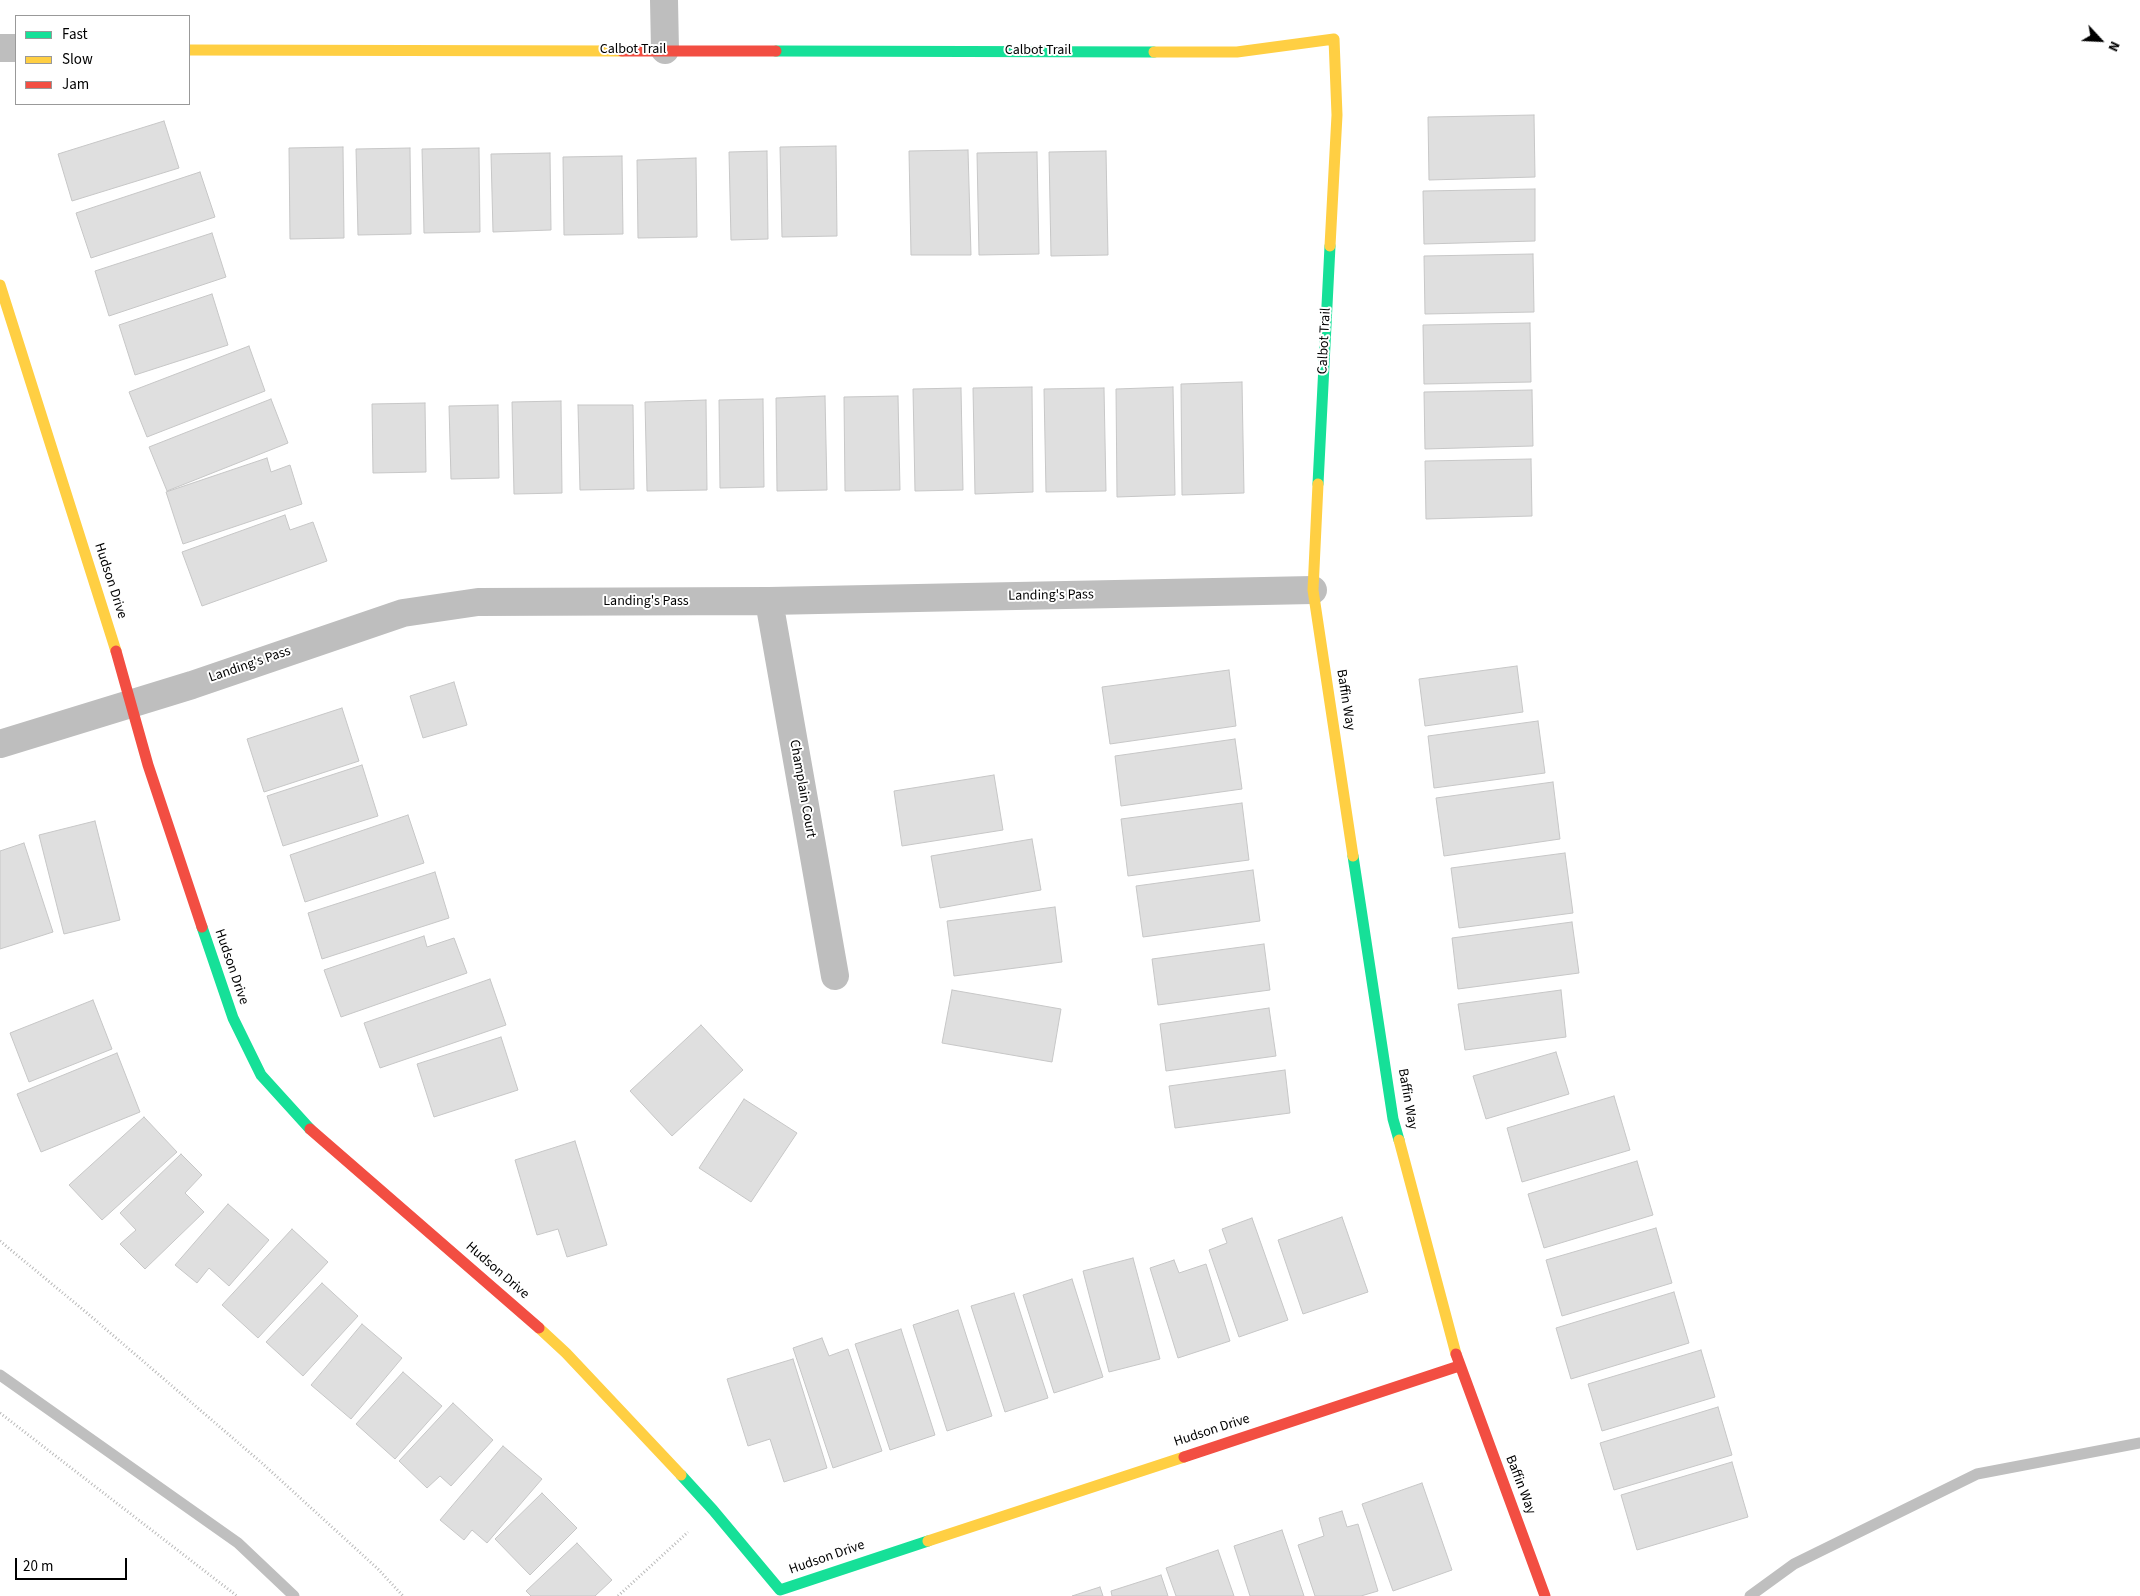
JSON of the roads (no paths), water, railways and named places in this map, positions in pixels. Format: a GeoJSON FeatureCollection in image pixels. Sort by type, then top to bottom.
{"type":"FeatureCollection","features":[{"type":"Feature","properties":{"kind":"street"},"geometry":{"type":"LineString","coordinates":[[664,0],[666,50]]}},
{"type":"Feature","properties":{"kind":"street","name":"Calbot Trail"},"geometry":{"type":"LineString","coordinates":[[190,50],[1237,52],[1334,39],[1337,115],[1313,590]]}},
{"type":"Feature","properties":{"kind":"street"},"geometry":{"type":"LineString","coordinates":[[0,48],[15,48]]}},
{"type":"Feature","properties":{"kind":"street","name":"Hudson Drive"},"geometry":{"type":"LineString","coordinates":[[0,285],[116,650],[148,765],[233,1018],[261,1075],[306,1126],[521,1311],[566,1354],[712,1510],[780,1590],[1459,1366]]}},
{"type":"Feature","properties":{"kind":"street","name":"Landing's Pass"},"geometry":{"type":"LineString","coordinates":[[0,744],[130,704],[403,613],[478,602],[769,602],[1313,590]]}},
{"type":"Feature","properties":{"kind":"street","name":"Baffin Way"},"geometry":{"type":"LineString","coordinates":[[1313,590],[1393,1119],[1459,1366],[1546,1596]]}},
{"type":"Feature","properties":{"kind":"street","name":"Champlain Court"},"geometry":{"type":"LineString","coordinates":[[769,602],[835,976]]}},
{"type":"Feature","properties":{"kind":"waterway"},"geometry":{"type":"LineString","coordinates":[[0,1375],[238,1543],[294,1596]]}},
{"type":"Feature","properties":{"kind":"waterway"},"geometry":{"type":"LineString","coordinates":[[1750,1596],[1794,1564],[1977,1474],[2140,1443]]}}]}
